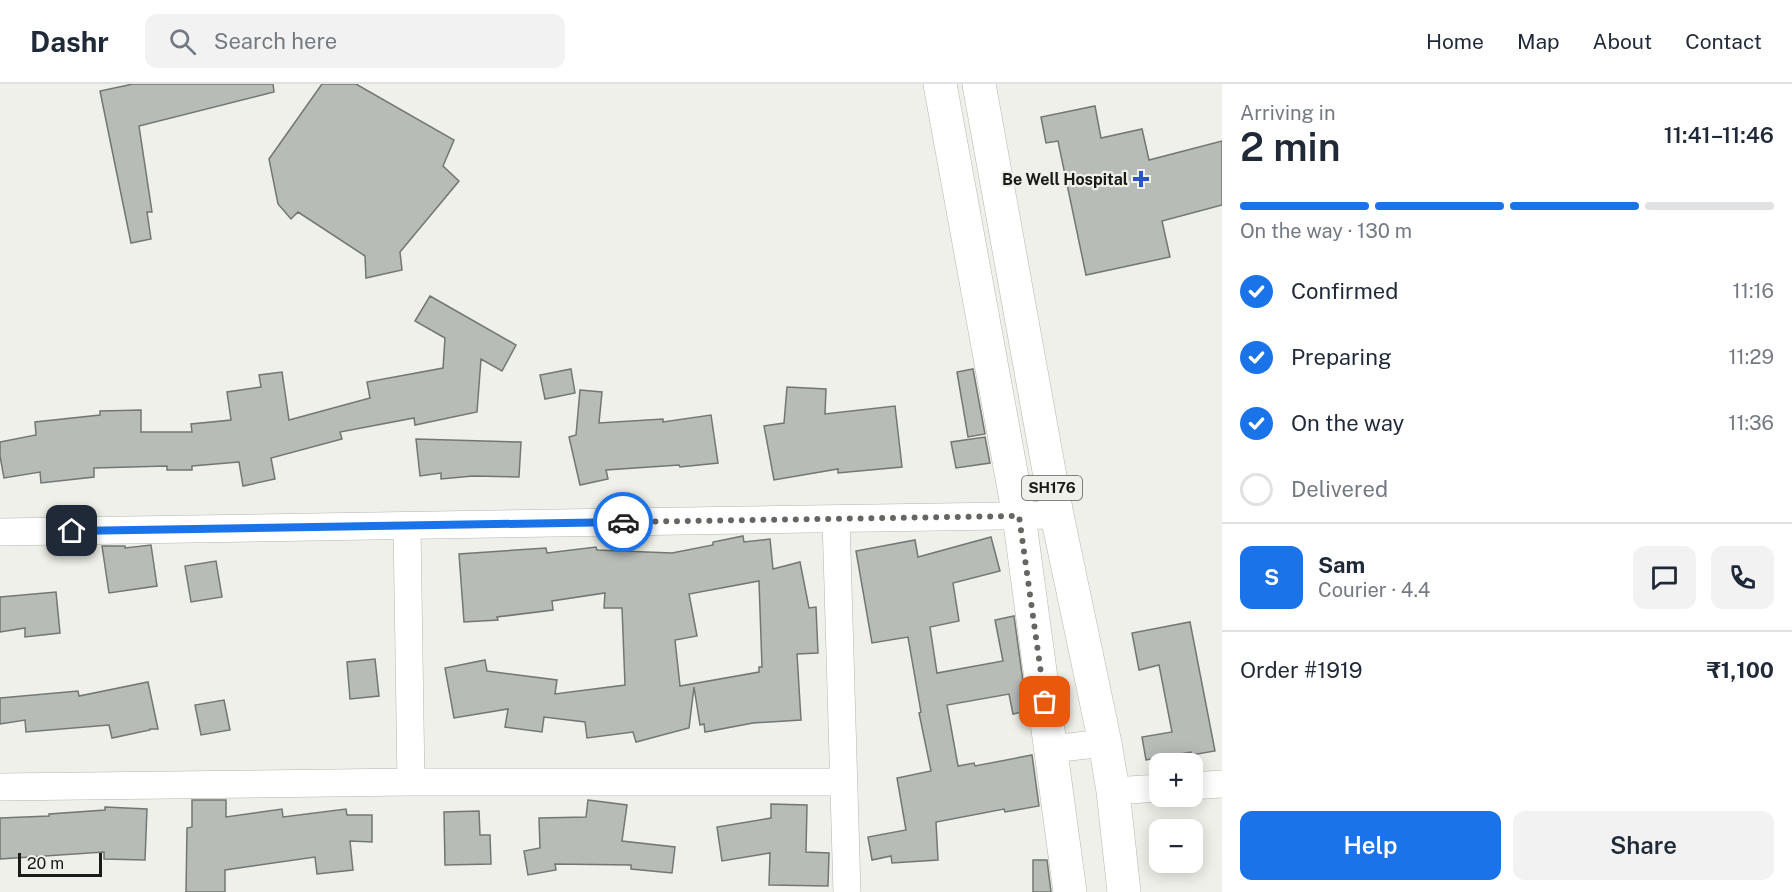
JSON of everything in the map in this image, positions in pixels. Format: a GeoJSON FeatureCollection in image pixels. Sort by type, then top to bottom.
{"type":"FeatureCollection","features":[{"type":"Feature","properties":{"kind":"main road"},"geometry":{"type":"LineString","coordinates":[[940,84],[1019,516],[1071,892]]}},
{"type":"Feature","properties":{"kind":"main road","name":"SH176"},"geometry":{"type":"LineString","coordinates":[[979,84],[1057,515],[1106,743],[1124,892]]}},
{"type":"Feature","properties":{"kind":"street"},"geometry":{"type":"LineString","coordinates":[[0,532],[1057,515]]}},
{"type":"Feature","properties":{"kind":"street"},"geometry":{"type":"LineString","coordinates":[[837,519],[847,892]]}},
{"type":"Feature","properties":{"kind":"street"},"geometry":{"type":"LineString","coordinates":[[407,526],[411,782]]}},
{"type":"Feature","properties":{"kind":"street"},"geometry":{"type":"LineString","coordinates":[[1051,749],[1106,743]]}},
{"type":"Feature","properties":{"kind":"street"},"geometry":{"type":"LineString","coordinates":[[0,787],[411,782],[844,782]]}},
{"type":"Feature","properties":{"kind":"street"},"geometry":{"type":"LineString","coordinates":[[1203,785],[1222,784]]}},
{"type":"Feature","properties":{"kind":"street"},"geometry":{"type":"LineString","coordinates":[[1113,791],[1149,789]]}},
{"type":"Feature","properties":{"kind":"building"},"geometry":{"type":"Polygon","coordinates":[[[133,84],[273,84],[274,92],[139,126],[152,212],[147,212],[151,239],[131,243],[100,91],[133,84]]]}},
{"type":"Feature","properties":{"kind":"building"},"geometry":{"type":"Polygon","coordinates":[[[322,84],[356,84],[454,140],[443,166],[459,181],[400,252],[402,270],[366,278],[365,256],[298,212],[291,219],[278,204],[269,159],[322,84]]]}},
{"type":"Feature","properties":{"kind":"building"},"geometry":{"type":"Polygon","coordinates":[[[1095,106],[1101,138],[1142,129],[1149,160],[1222,141],[1222,205],[1162,221],[1170,257],[1086,275],[1058,141],[1046,143],[1041,117],[1095,106]]]}},
{"type":"Feature","properties":{"kind":"building"},"geometry":{"type":"Polygon","coordinates":[[[430,296],[516,345],[502,371],[481,359],[477,412],[415,425],[414,418],[340,432],[342,439],[271,458],[275,479],[243,486],[239,462],[192,466],[192,470],[167,470],[167,466],[94,468],[94,477],[41,483],[40,472],[4,478],[0,442],[36,435],[35,422],[100,415],[100,411],[141,410],[141,432],[192,432],[191,424],[231,420],[227,392],[261,387],[259,375],[282,372],[289,420],[370,398],[367,382],[443,368],[445,338],[415,321],[430,296]]]}},
{"type":"Feature","properties":{"kind":"building"},"geometry":{"type":"Polygon","coordinates":[[[571,369],[575,393],[545,399],[540,375],[571,369]]]}},
{"type":"Feature","properties":{"kind":"building"},"geometry":{"type":"Polygon","coordinates":[[[973,369],[985,434],[968,437],[957,372],[973,369]]]}},
{"type":"Feature","properties":{"kind":"building"},"geometry":{"type":"Polygon","coordinates":[[[787,387],[826,389],[825,414],[895,406],[902,467],[838,473],[838,469],[774,480],[764,426],[784,423],[787,387]]]}},
{"type":"Feature","properties":{"kind":"building"},"geometry":{"type":"Polygon","coordinates":[[[580,390],[602,392],[599,423],[663,419],[663,422],[711,415],[718,463],[606,470],[608,479],[580,485],[569,437],[576,435],[580,390]]]}},
{"type":"Feature","properties":{"kind":"building"},"geometry":{"type":"Polygon","coordinates":[[[985,437],[990,463],[956,468],[951,442],[985,437]]]}},
{"type":"Feature","properties":{"kind":"building"},"geometry":{"type":"Polygon","coordinates":[[[416,439],[521,442],[519,477],[473,476],[441,479],[441,473],[420,476],[416,439]]]}},
{"type":"Feature","properties":{"kind":"building"},"geometry":{"type":"Polygon","coordinates":[[[743,536],[744,542],[770,539],[773,569],[800,562],[809,608],[816,607],[818,653],[797,654],[801,720],[753,723],[705,732],[704,724],[700,725],[694,687],[689,728],[636,742],[633,732],[587,738],[585,722],[544,717],[542,732],[505,727],[508,709],[454,718],[445,668],[485,660],[487,671],[557,680],[555,694],[625,685],[622,608],[604,608],[605,593],[552,601],[553,610],[497,617],[498,620],[464,622],[459,554],[546,548],[547,553],[596,547],[597,550],[672,553],[713,545],[713,542],[743,536]],[[759,581],[689,594],[697,636],[675,640],[680,686],[759,672],[759,667],[762,667],[759,581]]]}},
{"type":"Feature","properties":{"kind":"building"},"geometry":{"type":"Polygon","coordinates":[[[991,537],[1000,571],[953,583],[959,621],[930,627],[937,673],[1003,661],[995,620],[1014,616],[1027,711],[1013,714],[1009,694],[947,705],[958,766],[974,763],[975,766],[1032,755],[1039,806],[1005,812],[1004,809],[936,822],[938,860],[892,863],[891,856],[872,860],[868,837],[906,830],[897,778],[931,771],[919,713],[921,712],[908,637],[872,643],[856,551],[915,540],[918,557],[991,537]]]}},
{"type":"Feature","properties":{"kind":"building"},"geometry":{"type":"Polygon","coordinates":[[[151,545],[157,586],[109,593],[102,546],[125,546],[125,548],[151,545]]]}},
{"type":"Feature","properties":{"kind":"building"},"geometry":{"type":"Polygon","coordinates":[[[216,561],[222,597],[191,602],[185,566],[216,561]]]}},
{"type":"Feature","properties":{"kind":"building"},"geometry":{"type":"Polygon","coordinates":[[[56,592],[60,633],[25,637],[25,628],[0,632],[0,597],[56,592]]]}},
{"type":"Feature","properties":{"kind":"building"},"geometry":{"type":"Polygon","coordinates":[[[1190,622],[1215,751],[1149,753],[1149,759],[1146,760],[1142,737],[1172,732],[1159,665],[1139,670],[1132,633],[1190,622]]]}},
{"type":"Feature","properties":{"kind":"building"},"geometry":{"type":"Polygon","coordinates":[[[375,659],[379,696],[350,699],[347,662],[375,659]]]}},
{"type":"Feature","properties":{"kind":"building"},"geometry":{"type":"Polygon","coordinates":[[[148,682],[158,729],[112,738],[109,725],[26,732],[25,720],[0,724],[0,698],[78,691],[79,696],[148,682]]]}},
{"type":"Feature","properties":{"kind":"building"},"geometry":{"type":"Polygon","coordinates":[[[224,700],[230,730],[201,735],[195,705],[224,700]]]}},
{"type":"Feature","properties":{"kind":"building"},"geometry":{"type":"Polygon","coordinates":[[[192,800],[226,800],[226,817],[282,809],[283,817],[346,809],[347,815],[372,815],[372,842],[350,841],[353,870],[317,874],[315,857],[225,870],[225,892],[186,892],[187,828],[192,827],[192,800]]]}},
{"type":"Feature","properties":{"kind":"building"},"geometry":{"type":"Polygon","coordinates":[[[588,800],[627,805],[622,841],[675,847],[672,873],[631,869],[631,865],[555,864],[556,870],[528,875],[524,851],[540,848],[539,818],[586,817],[588,800]]]}},
{"type":"Feature","properties":{"kind":"building"},"geometry":{"type":"Polygon","coordinates":[[[771,804],[807,805],[806,852],[829,853],[828,886],[769,885],[770,853],[722,861],[717,827],[771,818],[771,804]]]}},
{"type":"Feature","properties":{"kind":"building"},"geometry":{"type":"Polygon","coordinates":[[[105,807],[147,809],[145,860],[104,859],[104,852],[0,859],[0,818],[49,816],[49,814],[105,810],[105,807]]]}},
{"type":"Feature","properties":{"kind":"building"},"geometry":{"type":"Polygon","coordinates":[[[479,811],[480,835],[490,835],[491,864],[445,865],[444,812],[479,811]]]}},
{"type":"Feature","properties":{"kind":"building"},"geometry":{"type":"Polygon","coordinates":[[[1033,860],[1047,860],[1051,892],[1033,892],[1033,860]]]}},
{"type":"Feature","properties":{"kind":"way so far"},"geometry":{"type":"LineString","coordinates":[[623,522],[1019,516],[1045,702]]}},
{"type":"Feature","properties":{"kind":"place","name":"Be Well Hospital"},"geometry":{"type":"Point","coordinates":[1141,179]}},
{"type":"Feature","properties":{"kind":"route"},"geometry":{"type":"LineString","coordinates":[[72,531],[623,522]]}}]}
